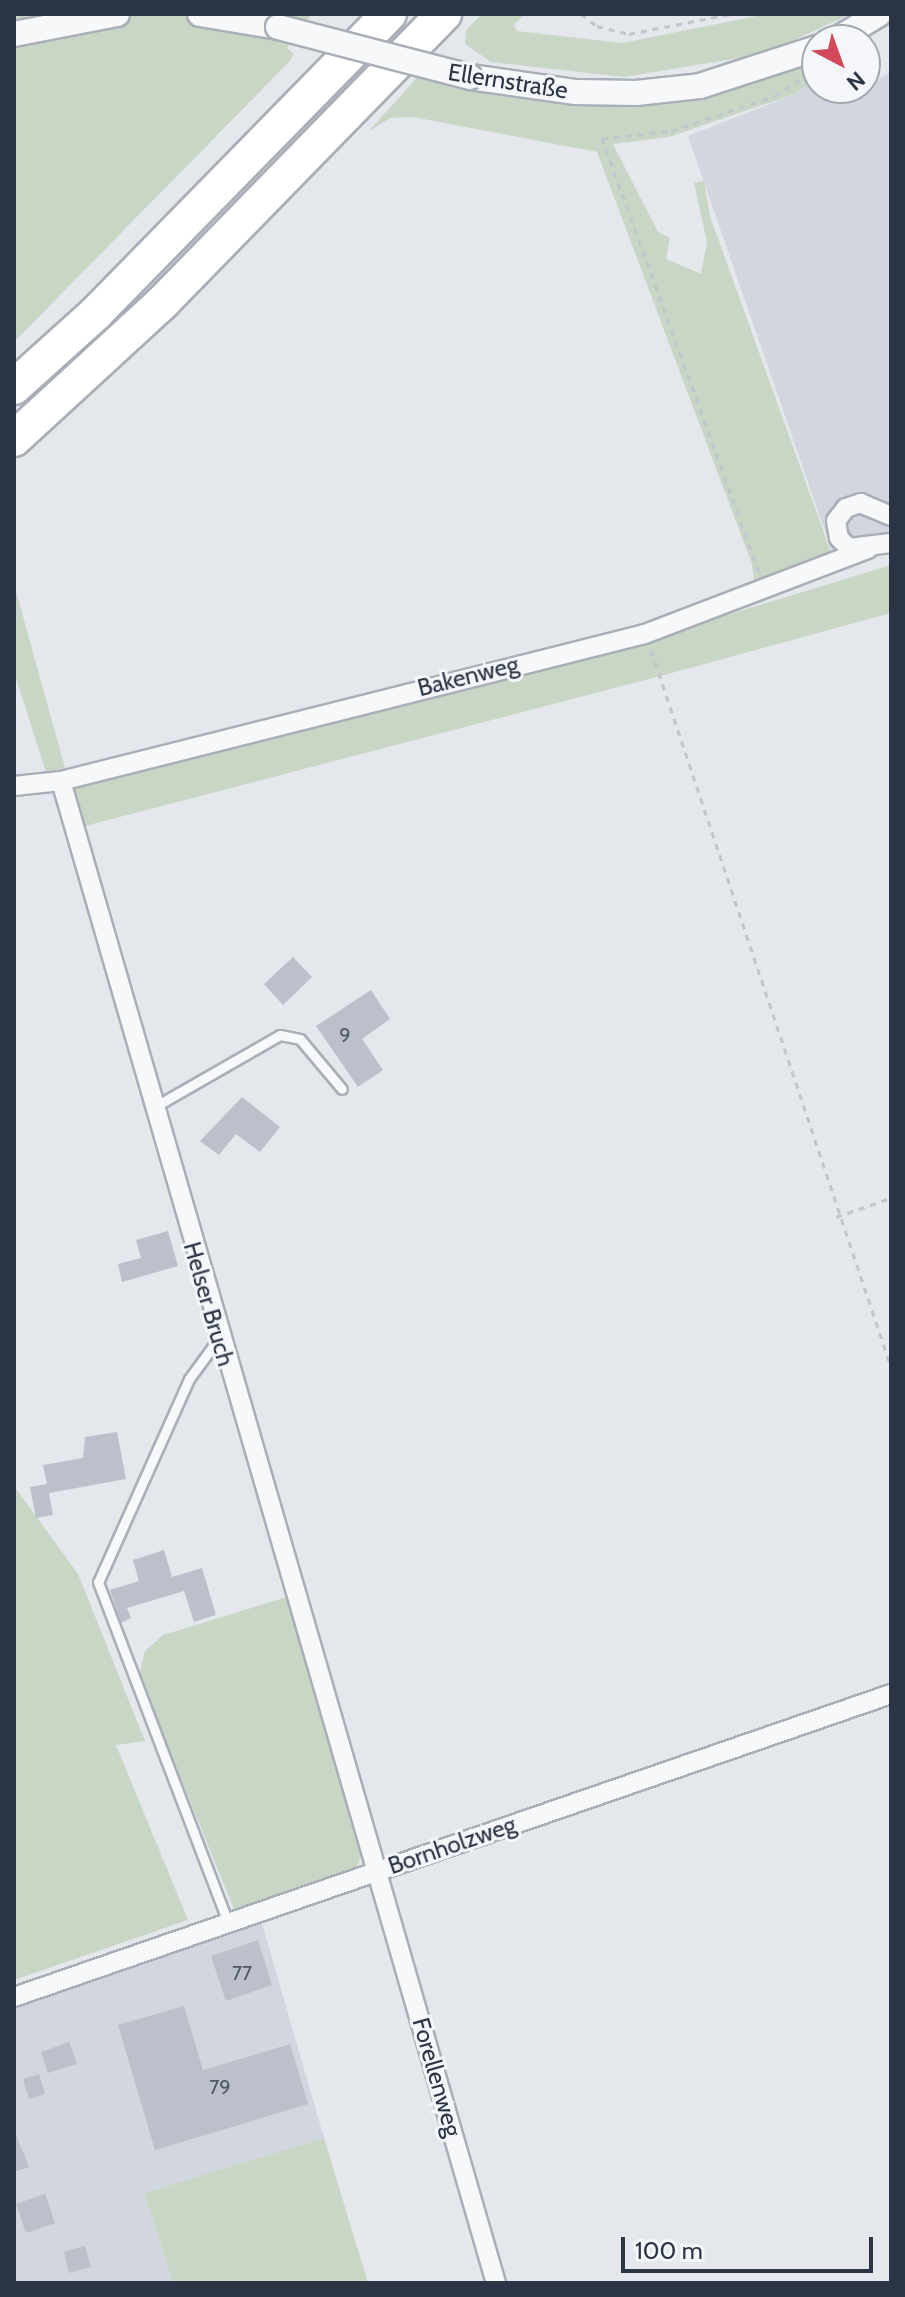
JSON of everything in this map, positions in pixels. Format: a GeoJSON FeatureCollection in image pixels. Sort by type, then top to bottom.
{"type":"FeatureCollection","features":[{"type":"Feature","properties":{"kind":"highway"},"geometry":{"type":"LineString","coordinates":[[14,387],[95,314],[389,14]]}},
{"type":"Feature","properties":{"kind":"highway"},"geometry":{"type":"LineString","coordinates":[[14,439],[162,303],[444,14]]}},
{"type":"Feature","properties":{"kind":"street"},"geometry":{"type":"LineString","coordinates":[[14,34],[117,14]]}},
{"type":"Feature","properties":{"kind":"street","name":"Ellernstraße"},"geometry":{"type":"LineString","coordinates":[[200,14],[267,21],[470,77],[576,92],[636,93],[700,86],[801,53]]}},
{"type":"Feature","properties":{"kind":"street"},"geometry":{"type":"LineString","coordinates":[[868,549],[849,548],[839,538],[836,521],[846,508],[861,503],[891,516]]}},
{"type":"Feature","properties":{"kind":"street","name":"Bakenweg"},"geometry":{"type":"LineString","coordinates":[[61,781],[645,634],[891,543]]}},
{"type":"Feature","properties":{"kind":"street"},"geometry":{"type":"LineString","coordinates":[[14,786],[61,781]]}},
{"type":"Feature","properties":{"kind":"street","name":"Helser Bruch"},"geometry":{"type":"LineString","coordinates":[[61,781],[152,1108],[377,1871]]}},
{"type":"Feature","properties":{"kind":"street","name":"Bornholzweg"},"geometry":{"type":"LineString","coordinates":[[14,1997],[891,1694]]}},
{"type":"Feature","properties":{"kind":"street","name":"Forellenweg"},"geometry":{"type":"LineString","coordinates":[[377,1871],[496,2283]]}},
{"type":"Feature","properties":{"kind":"lane"},"geometry":{"type":"LineString","coordinates":[[152,1108],[280,1035],[300,1039],[342,1089]]}},
{"type":"Feature","properties":{"kind":"lane"},"geometry":{"type":"LineString","coordinates":[[219,1338],[189,1379],[98,1582],[228,1923]]}},
{"type":"Feature","properties":{"kind":"path"},"geometry":{"type":"LineString","coordinates":[[581,14],[597,26],[629,34],[730,14]]}},
{"type":"Feature","properties":{"kind":"path"},"geometry":{"type":"LineString","coordinates":[[766,590],[602,139],[671,131],[775,96],[801,79]]}},
{"type":"Feature","properties":{"kind":"path"},"geometry":{"type":"LineString","coordinates":[[645,634],[836,1217],[891,1367]]}},
{"type":"Feature","properties":{"kind":"path"},"geometry":{"type":"LineString","coordinates":[[836,1217],[891,1198]]}},
{"type":"Feature","properties":{"kind":"shaded area"},"geometry":{"type":"Polygon","coordinates":[[[891,72],[891,544],[836,563],[688,136],[801,90],[801,104],[881,104],[881,78],[891,72]]]}},
{"type":"Feature","properties":{"kind":"shaded area"},"geometry":{"type":"Polygon","coordinates":[[[261,1920],[324,2138],[144,2193],[173,2283],[14,2283],[14,2006],[261,1920]]]}},
{"type":"Feature","properties":{"kind":"green space"},"geometry":{"type":"Polygon","coordinates":[[[14,14],[312,14],[287,48],[294,54],[289,62],[14,342],[14,14]]]}},
{"type":"Feature","properties":{"kind":"green space"},"geometry":{"type":"Polygon","coordinates":[[[482,14],[525,14],[514,25],[517,31],[622,43],[766,14],[851,14],[829,24],[801,24],[801,37],[763,54],[624,77],[491,62],[465,44],[466,30],[482,14]]]}},
{"type":"Feature","properties":{"kind":"green space"},"geometry":{"type":"Polygon","coordinates":[[[801,66],[801,90],[795,94],[669,137],[613,144],[658,232],[670,238],[666,259],[701,274],[707,242],[694,183],[704,181],[710,216],[833,558],[755,588],[752,564],[597,152],[413,117],[390,118],[369,131],[420,74],[705,94],[801,66]]]}},
{"type":"Feature","properties":{"kind":"green space"},"geometry":{"type":"Polygon","coordinates":[[[891,565],[891,613],[668,674],[81,827],[68,786],[639,642],[891,565]]]}},
{"type":"Feature","properties":{"kind":"green space"},"geometry":{"type":"Polygon","coordinates":[[[14,584],[65,768],[46,772],[14,672],[14,584]]]}},
{"type":"Feature","properties":{"kind":"green space"},"geometry":{"type":"Polygon","coordinates":[[[14,1486],[78,1574],[145,1741],[116,1745],[188,1920],[14,1980],[14,1486]]]}},
{"type":"Feature","properties":{"kind":"green space"},"geometry":{"type":"Polygon","coordinates":[[[287,1597],[361,1857],[355,1870],[235,1912],[139,1675],[145,1651],[163,1635],[287,1597]]]}},
{"type":"Feature","properties":{"kind":"green space"},"geometry":{"type":"Polygon","coordinates":[[[324,2138],[368,2283],[173,2283],[144,2193],[324,2138]]]}},
{"type":"Feature","properties":{"kind":"building"},"geometry":{"type":"Polygon","coordinates":[[[293,957],[312,977],[283,1005],[264,984],[293,957]]]}},
{"type":"Feature","properties":{"kind":"building"},"geometry":{"type":"Polygon","coordinates":[[[371,990],[390,1019],[362,1039],[383,1070],[358,1087],[316,1026],[371,990]]]}},
{"type":"Feature","properties":{"kind":"building"},"geometry":{"type":"Polygon","coordinates":[[[242,1097],[280,1127],[260,1152],[236,1134],[219,1155],[200,1141],[242,1097]]]}},
{"type":"Feature","properties":{"kind":"building"},"geometry":{"type":"Polygon","coordinates":[[[168,1231],[178,1266],[122,1282],[118,1264],[141,1258],[136,1240],[168,1231]]]}},
{"type":"Feature","properties":{"kind":"building"},"geometry":{"type":"Polygon","coordinates":[[[117,1432],[126,1479],[49,1493],[53,1515],[36,1518],[30,1487],[47,1484],[43,1465],[83,1458],[85,1437],[117,1432]]]}},
{"type":"Feature","properties":{"kind":"building"},"geometry":{"type":"Polygon","coordinates":[[[164,1550],[172,1577],[202,1568],[216,1615],[194,1622],[184,1591],[127,1608],[131,1618],[121,1623],[110,1590],[139,1581],[133,1560],[164,1550]]]}},
{"type":"Feature","properties":{"kind":"building"},"geometry":{"type":"Polygon","coordinates":[[[258,1940],[272,1985],[226,2001],[211,1956],[258,1940]]]}},
{"type":"Feature","properties":{"kind":"building"},"geometry":{"type":"Polygon","coordinates":[[[184,2006],[203,2070],[290,2044],[308,2104],[155,2150],[118,2025],[184,2006]]]}},
{"type":"Feature","properties":{"kind":"building"},"geometry":{"type":"Polygon","coordinates":[[[69,2042],[77,2064],[48,2073],[41,2052],[69,2042]]]}},
{"type":"Feature","properties":{"kind":"building"},"geometry":{"type":"Polygon","coordinates":[[[39,2074],[45,2094],[29,2099],[23,2079],[39,2074]]]}},
{"type":"Feature","properties":{"kind":"building"},"geometry":{"type":"Polygon","coordinates":[[[14,2130],[29,2167],[14,2172],[14,2130]]]}},
{"type":"Feature","properties":{"kind":"building"},"geometry":{"type":"Polygon","coordinates":[[[45,2194],[55,2223],[26,2233],[16,2204],[45,2194]]]}},
{"type":"Feature","properties":{"kind":"building"},"geometry":{"type":"Polygon","coordinates":[[[85,2246],[91,2267],[69,2273],[64,2252],[85,2246]]]}}]}
